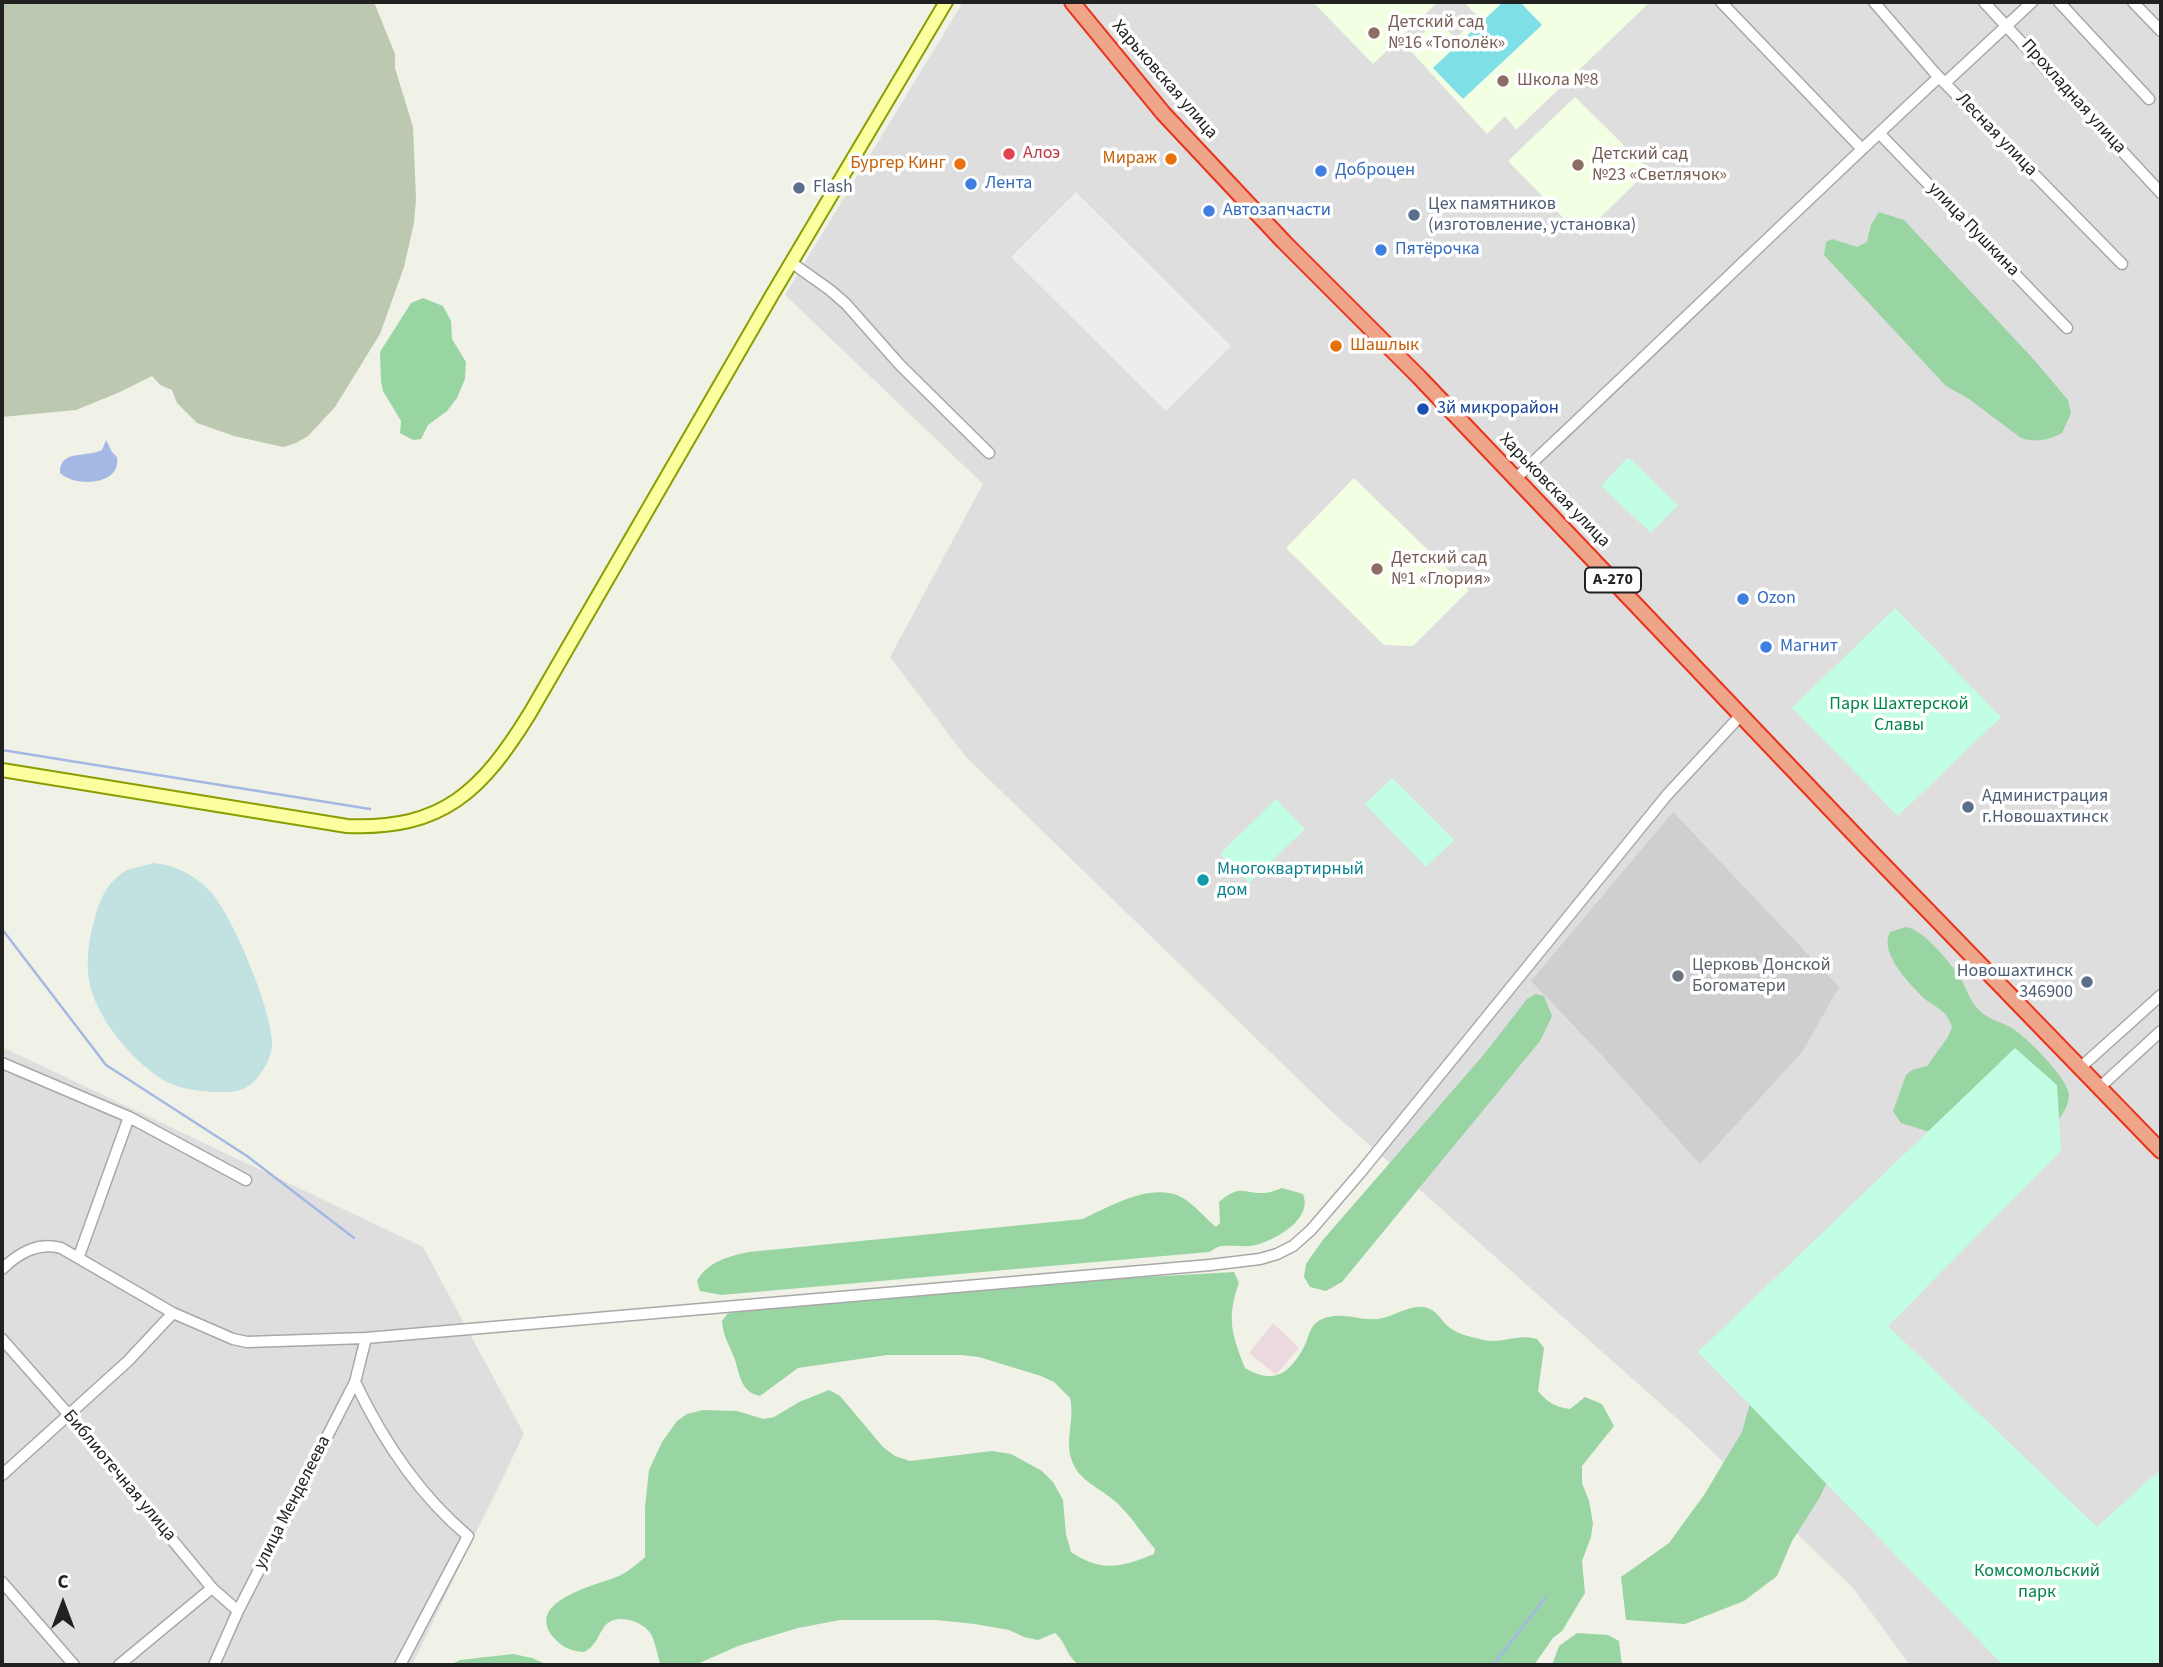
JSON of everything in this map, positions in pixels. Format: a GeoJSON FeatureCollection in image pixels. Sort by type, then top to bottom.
{"type":"FeatureCollection","features":[{"type":"Feature","properties":{"kind":"highway","name":"Харьковская улица"},"geometry":{"type":"LineString","coordinates":[[1072,2],[1172,123],[1284,242],[1419,377],[2161,1151]]}},
{"type":"Feature","properties":{"kind":"main road"},"geometry":{"type":"LineString","coordinates":[[2,770],[347,826],[377,828],[423,818],[467,794],[507,751],[946,2]]}},
{"type":"Feature","properties":{"kind":"street"},"geometry":{"type":"LineString","coordinates":[[1721,2],[1862,149]]}},
{"type":"Feature","properties":{"kind":"street","name":"Лесная улица"},"geometry":{"type":"LineString","coordinates":[[1874,2],[1942,80],[2122,264]]}},
{"type":"Feature","properties":{"kind":"street","name":"Прохладная улица"},"geometry":{"type":"LineString","coordinates":[[1984,2],[2161,193]]}},
{"type":"Feature","properties":{"kind":"street"},"geometry":{"type":"LineString","coordinates":[[1515,479],[1879,133],[2032,2]]}},
{"type":"Feature","properties":{"kind":"street"},"geometry":{"type":"LineString","coordinates":[[2059,2],[2149,99]]}},
{"type":"Feature","properties":{"kind":"street"},"geometry":{"type":"LineString","coordinates":[[2133,2],[2161,30]]}},
{"type":"Feature","properties":{"kind":"street","name":"улица Пушкина"},"geometry":{"type":"LineString","coordinates":[[1879,133],[2067,328]]}},
{"type":"Feature","properties":{"kind":"street"},"geometry":{"type":"LineString","coordinates":[[792,263],[846,304],[900,365],[989,453]]}},
{"type":"Feature","properties":{"kind":"street"},"geometry":{"type":"LineString","coordinates":[[2,1269],[22,1253],[44,1245],[61,1248],[203,1328],[247,1342],[366,1338],[1260,1259],[1285,1251],[1311,1230],[1667,796],[1741,715]]}},
{"type":"Feature","properties":{"kind":"street"},"geometry":{"type":"LineString","coordinates":[[2081,1068],[2161,995]]}},
{"type":"Feature","properties":{"kind":"street"},"geometry":{"type":"LineString","coordinates":[[2100,1087],[2161,1031]]}},
{"type":"Feature","properties":{"kind":"street"},"geometry":{"type":"LineString","coordinates":[[2,1063],[129,1117],[246,1180]]}},
{"type":"Feature","properties":{"kind":"street"},"geometry":{"type":"LineString","coordinates":[[79,1256],[129,1117]]}},
{"type":"Feature","properties":{"kind":"street"},"geometry":{"type":"LineString","coordinates":[[2,1475],[128,1361],[173,1312]]}},
{"type":"Feature","properties":{"kind":"street","name":"улица Менделеева"},"geometry":{"type":"LineString","coordinates":[[214,1665],[238,1611],[355,1382],[366,1338]]}},
{"type":"Feature","properties":{"kind":"street","name":"Библиотечная улица"},"geometry":{"type":"LineString","coordinates":[[2,1339],[212,1587],[238,1611]]}},
{"type":"Feature","properties":{"kind":"street"},"geometry":{"type":"LineString","coordinates":[[355,1382],[386,1443],[434,1505],[468,1536],[425,1613],[400,1665]]}},
{"type":"Feature","properties":{"kind":"street"},"geometry":{"type":"LineString","coordinates":[[2,1582],[74,1665]]}},
{"type":"Feature","properties":{"kind":"street"},"geometry":{"type":"LineString","coordinates":[[120,1665],[212,1587]]}},
{"type":"Feature","properties":{"kind":"shaded area"},"geometry":{"type":"Polygon","coordinates":[[[2,2],[374,2],[395,54],[395,68],[413,127],[416,199],[414,223],[404,267],[380,334],[335,407],[308,436],[283,447],[234,436],[197,423],[177,403],[172,390],[160,385],[152,376],[76,410],[2,417],[2,2]]]}},
{"type":"Feature","properties":{"kind":"shaded area"},"geometry":{"type":"Polygon","coordinates":[[[963,2],[2161,2],[2161,1665],[1910,1665],[1853,1588],[1690,1430],[1331,1111],[966,757],[890,657],[983,484],[785,295],[963,2]]]}},
{"type":"Feature","properties":{"kind":"shaded area","name":"Детский сад №16 «Тополёк»"},"geometry":{"type":"Polygon","coordinates":[[[1313,2],[1438,2],[1373,64],[1313,2]]]}},
{"type":"Feature","properties":{"kind":"shaded area","name":"Школа №8"},"geometry":{"type":"Polygon","coordinates":[[[1464,2],[1650,2],[1516,130],[1505,116],[1487,134],[1407,47],[1438,20],[1455,38],[1479,18],[1464,2]]]}},
{"type":"Feature","properties":{"kind":"shaded area"},"geometry":{"type":"Polygon","coordinates":[[[1503,2],[1520,2],[1542,25],[1463,99],[1433,68],[1503,2]]]}},
{"type":"Feature","properties":{"kind":"shaded area","name":"Детский сад №23 «Светлячок»"},"geometry":{"type":"Polygon","coordinates":[[[1575,97],[1649,170],[1581,236],[1508,161],[1575,97]]]}},
{"type":"Feature","properties":{"kind":"shaded area"},"geometry":{"type":"Polygon","coordinates":[[[1076,192],[1231,346],[1166,411],[1011,257],[1076,192]]]}},
{"type":"Feature","properties":{"kind":"shaded area"},"geometry":{"type":"Polygon","coordinates":[[[106,440],[117,457],[117,466],[112,473],[105,478],[86,482],[67,478],[60,473],[64,460],[102,450],[106,440]]]}},
{"type":"Feature","properties":{"kind":"shaded area","name":"Детский сад №1 «Глория»"},"geometry":{"type":"Polygon","coordinates":[[[1354,478],[1469,590],[1413,646],[1384,645],[1286,548],[1354,478]]]}},
{"type":"Feature","properties":{"kind":"shaded area"},"geometry":{"type":"Polygon","coordinates":[[[1673,812],[1839,987],[1802,1052],[1700,1164],[1531,981],[1673,812]]]}},
{"type":"Feature","properties":{"kind":"shaded area"},"geometry":{"type":"Polygon","coordinates":[[[153,863],[183,871],[209,890],[228,918],[257,984],[270,1026],[272,1045],[263,1070],[252,1083],[238,1091],[202,1091],[163,1080],[142,1064],[122,1043],[105,1019],[93,995],[88,966],[90,936],[103,896],[110,884],[127,870],[153,863]]]}},
{"type":"Feature","properties":{"kind":"shaded area"},"geometry":{"type":"Polygon","coordinates":[[[2,1047],[423,1247],[524,1434],[412,1665],[2,1665],[2,1047]]]}},
{"type":"Feature","properties":{"kind":"shaded area"},"geometry":{"type":"Polygon","coordinates":[[[1273,1323],[1299,1348],[1276,1375],[1249,1353],[1273,1323]]]}},
{"type":"Feature","properties":{"kind":"green space"},"geometry":{"type":"Polygon","coordinates":[[[1879,212],[1904,220],[2068,400],[2071,413],[2062,433],[2042,440],[2021,438],[1969,399],[1946,386],[1824,255],[1826,242],[1832,239],[1857,247],[1867,242],[1871,225],[1879,212]]]}},
{"type":"Feature","properties":{"kind":"green space"},"geometry":{"type":"Polygon","coordinates":[[[423,298],[443,306],[451,321],[452,339],[466,362],[465,379],[457,398],[447,411],[428,425],[421,439],[413,440],[400,433],[401,421],[383,391],[380,352],[411,303],[423,298]]]}},
{"type":"Feature","properties":{"kind":"green space"},"geometry":{"type":"Polygon","coordinates":[[[1628,457],[1678,505],[1651,533],[1601,486],[1628,457]]]}},
{"type":"Feature","properties":{"kind":"green space","name":"Парк Шахтерской Славы"},"geometry":{"type":"Polygon","coordinates":[[[1895,608],[2001,717],[1898,816],[1792,708],[1895,608]]]}},
{"type":"Feature","properties":{"kind":"green space"},"geometry":{"type":"Polygon","coordinates":[[[1392,778],[1454,840],[1426,867],[1365,804],[1392,778]]]}},
{"type":"Feature","properties":{"kind":"green space"},"geometry":{"type":"Polygon","coordinates":[[[1276,799],[1305,829],[1249,883],[1220,854],[1276,799]]]}},
{"type":"Feature","properties":{"kind":"green space"},"geometry":{"type":"Polygon","coordinates":[[[1906,927],[1919,933],[1941,953],[1982,1013],[2017,1032],[2054,1068],[2069,1095],[2066,1108],[2059,1119],[1942,1136],[1901,1123],[1893,1111],[1906,1075],[1912,1070],[1927,1066],[1952,1027],[1945,1014],[1912,986],[1892,959],[1887,940],[1890,932],[1906,927]]]}},
{"type":"Feature","properties":{"kind":"green space"},"geometry":{"type":"Polygon","coordinates":[[[1536,994],[1544,996],[1552,1016],[1540,1041],[1342,1282],[1326,1291],[1310,1287],[1304,1277],[1306,1264],[1322,1241],[1486,1052],[1527,999],[1536,994]]]}},
{"type":"Feature","properties":{"kind":"green space","name":"Комсомольский парк"},"geometry":{"type":"Polygon","coordinates":[[[2015,1048],[2057,1085],[2061,1151],[1888,1326],[2097,1527],[2161,1469],[2161,1665],[2003,1665],[1698,1352],[2015,1048]]]}},
{"type":"Feature","properties":{"kind":"green space"},"geometry":{"type":"Polygon","coordinates":[[[1282,1188],[1303,1194],[1303,1212],[1283,1233],[1252,1246],[1221,1246],[1209,1252],[721,1295],[700,1291],[697,1281],[701,1274],[713,1265],[726,1258],[749,1252],[1083,1219],[1132,1197],[1159,1192],[1183,1198],[1216,1227],[1220,1223],[1219,1202],[1226,1196],[1237,1191],[1266,1193],[1282,1188]]]}},
{"type":"Feature","properties":{"kind":"green space"},"geometry":{"type":"Polygon","coordinates":[[[1234,1272],[1239,1283],[1233,1306],[1234,1336],[1245,1368],[1255,1373],[1272,1376],[1286,1370],[1304,1347],[1314,1325],[1327,1317],[1378,1319],[1411,1308],[1424,1307],[1435,1312],[1453,1330],[1466,1335],[1491,1341],[1524,1337],[1537,1339],[1544,1348],[1538,1391],[1541,1395],[1556,1405],[1570,1409],[1585,1397],[1602,1404],[1614,1426],[1582,1466],[1582,1483],[1593,1523],[1582,1561],[1585,1593],[1562,1631],[1553,1638],[1534,1665],[1079,1665],[1055,1633],[1038,1640],[1009,1630],[936,1620],[840,1620],[798,1628],[738,1646],[695,1665],[661,1665],[651,1634],[635,1622],[621,1619],[609,1622],[594,1644],[584,1652],[561,1644],[547,1626],[548,1614],[566,1597],[619,1576],[645,1557],[645,1507],[649,1470],[662,1442],[677,1421],[687,1414],[703,1410],[737,1411],[764,1419],[774,1417],[799,1402],[829,1390],[840,1396],[883,1447],[895,1456],[910,1461],[992,1451],[1011,1454],[1042,1471],[1053,1482],[1063,1500],[1066,1534],[1071,1552],[1082,1559],[1112,1566],[1154,1554],[1155,1549],[1122,1508],[1084,1479],[1074,1466],[1069,1451],[1070,1398],[1054,1382],[979,1357],[887,1355],[798,1368],[760,1396],[749,1391],[742,1382],[725,1337],[722,1321],[727,1314],[736,1312],[1092,1280],[1234,1272]]]}},
{"type":"Feature","properties":{"kind":"green space"},"geometry":{"type":"Polygon","coordinates":[[[1757,1378],[1839,1456],[1820,1497],[1792,1541],[1777,1576],[1744,1601],[1685,1624],[1626,1620],[1621,1577],[1669,1543],[1704,1495],[1742,1432],[1757,1378]]]}},
{"type":"Feature","properties":{"kind":"green space"},"geometry":{"type":"Polygon","coordinates":[[[1577,1633],[1608,1635],[1619,1641],[1622,1665],[1552,1665],[1559,1646],[1577,1633]]]}},
{"type":"Feature","properties":{"kind":"green space"},"geometry":{"type":"Polygon","coordinates":[[[513,1654],[548,1665],[450,1665],[460,1660],[513,1654]]]}},
{"type":"Feature","properties":{"kind":"waterway"},"geometry":{"type":"LineString","coordinates":[[2,750],[370,809]]}},
{"type":"Feature","properties":{"kind":"waterway"},"geometry":{"type":"LineString","coordinates":[[2,929],[106,1065],[247,1156],[354,1238]]}},
{"type":"Feature","properties":{"kind":"waterway"},"geometry":{"type":"LineString","coordinates":[[1493,1665],[1546,1597]]}},
{"type":"Feature","properties":{"kind":"place","name":"Детский сад №16 «Тополёк»"},"geometry":{"type":"Point","coordinates":[1374,33]}},
{"type":"Feature","properties":{"kind":"place","name":"Школа №8"},"geometry":{"type":"Point","coordinates":[1503,81]}},
{"type":"Feature","properties":{"kind":"place","name":"Алоэ"},"geometry":{"type":"Point","coordinates":[1009,154]}},
{"type":"Feature","properties":{"kind":"place","name":"Мираж"},"geometry":{"type":"Point","coordinates":[1171,159]}},
{"type":"Feature","properties":{"kind":"place","name":"Бургер Кинг"},"geometry":{"type":"Point","coordinates":[960,164]}},
{"type":"Feature","properties":{"kind":"place","name":"Детский сад №23 «Светлячок»"},"geometry":{"type":"Point","coordinates":[1578,165]}},
{"type":"Feature","properties":{"kind":"place","name":"Доброцен"},"geometry":{"type":"Point","coordinates":[1321,171]}},
{"type":"Feature","properties":{"kind":"place","name":"Лента"},"geometry":{"type":"Point","coordinates":[971,184]}},
{"type":"Feature","properties":{"kind":"place","name":"Flash"},"geometry":{"type":"Point","coordinates":[799,188]}},
{"type":"Feature","properties":{"kind":"place","name":"Автозапчасти"},"geometry":{"type":"Point","coordinates":[1209,211]}},
{"type":"Feature","properties":{"kind":"place","name":"Цех памятников (изготовление, установка)"},"geometry":{"type":"Point","coordinates":[1414,215]}},
{"type":"Feature","properties":{"kind":"place","name":"Пятёрочка"},"geometry":{"type":"Point","coordinates":[1381,250]}},
{"type":"Feature","properties":{"kind":"place","name":"Шашлык"},"geometry":{"type":"Point","coordinates":[1336,346]}},
{"type":"Feature","properties":{"kind":"place","name":"3й микрорайон"},"geometry":{"type":"Point","coordinates":[1423,409]}},
{"type":"Feature","properties":{"kind":"place","name":"Детский сад №1 «Глория»"},"geometry":{"type":"Point","coordinates":[1377,569]}},
{"type":"Feature","properties":{"kind":"place","name":"Ozon"},"geometry":{"type":"Point","coordinates":[1743,599]}},
{"type":"Feature","properties":{"kind":"place","name":"Магнит"},"geometry":{"type":"Point","coordinates":[1766,647]}},
{"type":"Feature","properties":{"kind":"place","name":"Администрация г.Новошахтинск"},"geometry":{"type":"Point","coordinates":[1968,807]}},
{"type":"Feature","properties":{"kind":"place","name":"Многоквартирный дом"},"geometry":{"type":"Point","coordinates":[1203,880]}},
{"type":"Feature","properties":{"kind":"place","name":"Церковь Донской Богоматери"},"geometry":{"type":"Point","coordinates":[1678,976]}},
{"type":"Feature","properties":{"kind":"place","name":"Новошахтинск 346900"},"geometry":{"type":"Point","coordinates":[2087,982]}}]}
